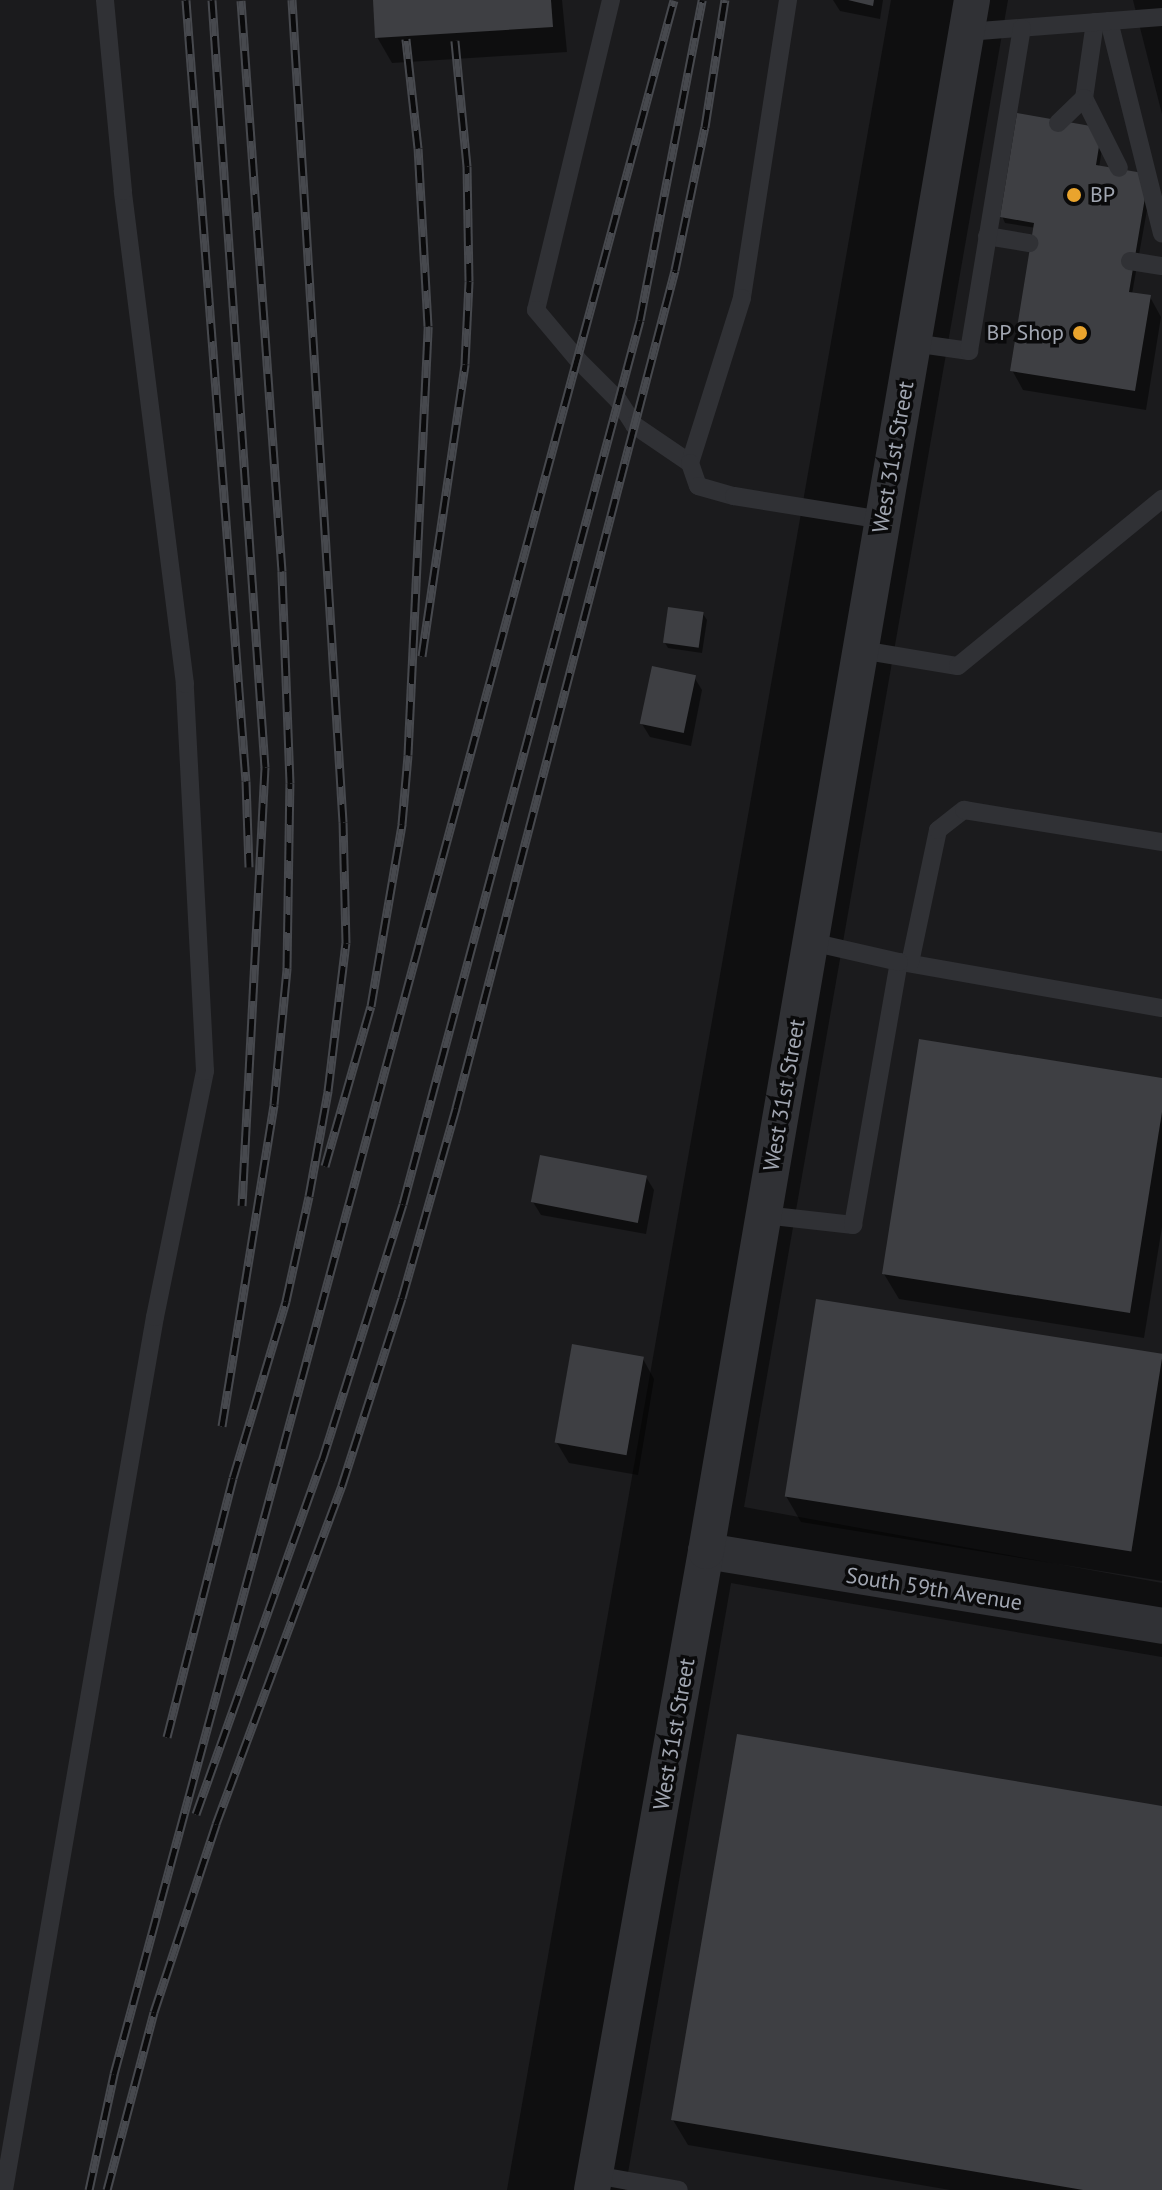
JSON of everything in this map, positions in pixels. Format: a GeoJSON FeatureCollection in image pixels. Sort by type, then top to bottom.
{"type":"FeatureCollection","features":[{"type":"Feature","properties":{"kind":"street","name":"West 31st Street"},"geometry":{"type":"LineString","coordinates":[[593,2182],[706,1551],[969,16]]}},
{"type":"Feature","properties":{"kind":"street","name":"South 59th Avenue"},"geometry":{"type":"LineString","coordinates":[[706,1551],[1162,1626]]}},
{"type":"Feature","properties":{"kind":"lane"},"geometry":{"type":"LineString","coordinates":[[4,2190],[155,1317],[205,1071],[185,684],[124,207],[105,0]]}},
{"type":"Feature","properties":{"kind":"lane"},"geometry":{"type":"LineString","coordinates":[[611,0],[536,310],[578,360],[618,400],[634,425],[690,463],[698,486],[734,496],[882,520]]}},
{"type":"Feature","properties":{"kind":"lane"},"geometry":{"type":"LineString","coordinates":[[690,463],[742,298],[788,0]]}},
{"type":"Feature","properties":{"kind":"lane"},"geometry":{"type":"LineString","coordinates":[[969,16],[1022,28],[1162,17]]}},
{"type":"Feature","properties":{"kind":"lane"},"geometry":{"type":"LineString","coordinates":[[1058,123],[1084,98],[1102,22]]}},
{"type":"Feature","properties":{"kind":"lane"},"geometry":{"type":"LineString","coordinates":[[1102,22],[1162,233]]}},
{"type":"Feature","properties":{"kind":"lane"},"geometry":{"type":"LineString","coordinates":[[913,343],[969,351],[1022,28]]}},
{"type":"Feature","properties":{"kind":"lane"},"geometry":{"type":"LineString","coordinates":[[1084,98],[1119,168]]}},
{"type":"Feature","properties":{"kind":"lane"},"geometry":{"type":"LineString","coordinates":[[987,236],[1029,243]]}},
{"type":"Feature","properties":{"kind":"lane"},"geometry":{"type":"LineString","coordinates":[[1130,261],[1162,266]]}},
{"type":"Feature","properties":{"kind":"lane"},"geometry":{"type":"LineString","coordinates":[[861,650],[958,666],[1162,499]]}},
{"type":"Feature","properties":{"kind":"lane"},"geometry":{"type":"LineString","coordinates":[[764,1215],[853,1225],[904,962],[938,830],[964,810],[1162,842]]}},
{"type":"Feature","properties":{"kind":"lane"},"geometry":{"type":"LineString","coordinates":[[811,942],[904,962],[1162,1008]]}},
{"type":"Feature","properties":{"kind":"lane"},"geometry":{"type":"LineString","coordinates":[[593,2182],[679,2190]]}},
{"type":"Feature","properties":{"kind":"shaded area"},"geometry":{"type":"Polygon","coordinates":[[[0,0],[891,0],[507,2190],[0,2190],[0,0]]]}},
{"type":"Feature","properties":{"kind":"shaded area"},"geometry":{"type":"Polygon","coordinates":[[[1008,0],[1133,0],[1162,114],[1162,1583],[744,1507],[1008,0]]]}},
{"type":"Feature","properties":{"kind":"shaded area"},"geometry":{"type":"Polygon","coordinates":[[[731,1583],[1162,1657],[1162,2190],[625,2190],[731,1583]]]}},
{"type":"Feature","properties":{"kind":"building"},"geometry":{"type":"Polygon","coordinates":[[[373,0],[551,0],[553,27],[375,38],[373,0]]]}},
{"type":"Feature","properties":{"kind":"building"},"geometry":{"type":"Polygon","coordinates":[[[848,0],[874,0],[873,6],[848,0]]]}},
{"type":"Feature","properties":{"kind":"building"},"geometry":{"type":"Polygon","coordinates":[[[1017,113],[1102,128],[1096,165],[1149,174],[1129,292],[1151,295],[1135,391],[1010,371],[1034,223],[1000,217],[1017,113]]]}},
{"type":"Feature","properties":{"kind":"building"},"geometry":{"type":"Polygon","coordinates":[[[668,607],[704,612],[699,648],[663,643],[668,607]]]}},
{"type":"Feature","properties":{"kind":"building"},"geometry":{"type":"Polygon","coordinates":[[[652,666],[696,675],[684,733],[640,724],[652,666]]]}},
{"type":"Feature","properties":{"kind":"building"},"geometry":{"type":"Polygon","coordinates":[[[919,1039],[1162,1078],[1162,1112],[1130,1313],[882,1274],[919,1039]]]}},
{"type":"Feature","properties":{"kind":"building"},"geometry":{"type":"Polygon","coordinates":[[[540,1155],[647,1176],[638,1223],[531,1202],[540,1155]]]}},
{"type":"Feature","properties":{"kind":"building"},"geometry":{"type":"Polygon","coordinates":[[[816,1299],[1162,1354],[1131,1551],[785,1497],[816,1299]]]}},
{"type":"Feature","properties":{"kind":"building"},"geometry":{"type":"Polygon","coordinates":[[[572,1344],[644,1357],[627,1455],[555,1442],[572,1344]]]}},
{"type":"Feature","properties":{"kind":"building"},"geometry":{"type":"Polygon","coordinates":[[[737,1734],[1162,1806],[1162,2190],[1083,2190],[671,2120],[737,1734]]]}},
{"type":"Feature","properties":{"kind":"railway"},"geometry":{"type":"LineString","coordinates":[[186,0],[246,781],[249,867]]}},
{"type":"Feature","properties":{"kind":"railway"},"geometry":{"type":"LineString","coordinates":[[212,0],[265,767],[242,1205]]}},
{"type":"Feature","properties":{"kind":"railway"},"geometry":{"type":"LineString","coordinates":[[222,1426],[274,1104],[287,968],[290,783],[282,571],[241,0]]}},
{"type":"Feature","properties":{"kind":"railway"},"geometry":{"type":"LineString","coordinates":[[167,1737],[233,1478],[286,1301],[328,1091],[346,943],[343,822],[292,0]]}},
{"type":"Feature","properties":{"kind":"railway"},"geometry":{"type":"LineString","coordinates":[[89,2190],[114,2074],[674,0]]}},
{"type":"Feature","properties":{"kind":"railway"},"geometry":{"type":"LineString","coordinates":[[196,1814],[322,1461],[403,1204],[640,320],[702,0]]}},
{"type":"Feature","properties":{"kind":"railway"},"geometry":{"type":"LineString","coordinates":[[107,2190],[154,2012],[216,1824],[342,1485],[402,1298],[456,1108],[675,270],[705,127],[725,0]]}},
{"type":"Feature","properties":{"kind":"railway"},"geometry":{"type":"LineString","coordinates":[[325,1166],[371,1006],[402,824],[408,755],[428,326],[418,148],[406,39]]}},
{"type":"Feature","properties":{"kind":"railway"},"geometry":{"type":"LineString","coordinates":[[422,656],[465,364],[469,281],[467,166],[455,41]]}},
{"type":"Feature","properties":{"kind":"place","name":"BP"},"geometry":{"type":"Point","coordinates":[1074,195]}},
{"type":"Feature","properties":{"kind":"place","name":"BP Shop"},"geometry":{"type":"Point","coordinates":[1080,333]}}]}
